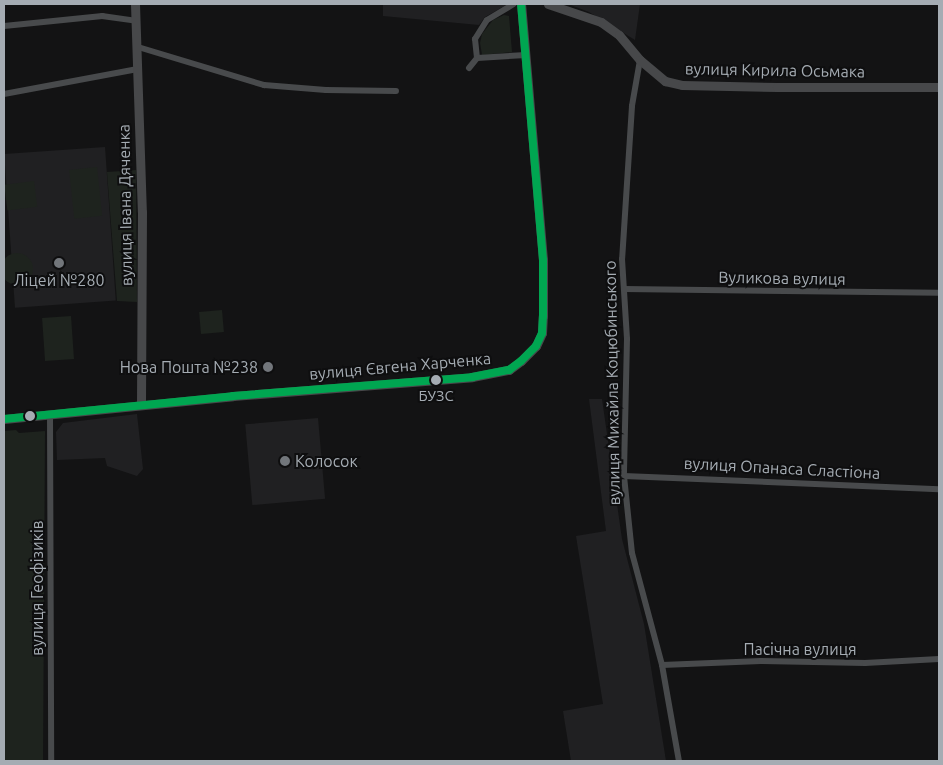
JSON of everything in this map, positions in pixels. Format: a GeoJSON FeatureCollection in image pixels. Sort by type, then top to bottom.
{"type":"FeatureCollection","features":[{"type":"Feature","properties":{"kind":"main road","name":"вулиця Івана Дяченка"},"geometry":{"type":"LineString","coordinates":[[136,4],[138,21],[142,212],[141,405]]}},
{"type":"Feature","properties":{"kind":"main road","name":"вулиця Євгена Харченка"},"geometry":{"type":"LineString","coordinates":[[4,419],[50,416],[141,405],[472,377],[509,370],[521,361],[536,346],[542,333],[544,316],[543,260],[521,4]]}},
{"type":"Feature","properties":{"kind":"main road","name":"вулиця Кирила Осьмака"},"geometry":{"type":"LineString","coordinates":[[548,4],[601,22],[619,35],[640,60],[665,81],[682,85],[777,88],[939,87]]}},
{"type":"Feature","properties":{"kind":"street"},"geometry":{"type":"LineString","coordinates":[[470,68],[476,58],[475,39],[487,20],[514,4]]}},
{"type":"Feature","properties":{"kind":"street"},"geometry":{"type":"LineString","coordinates":[[4,26],[102,16],[138,21]]}},
{"type":"Feature","properties":{"kind":"street"},"geometry":{"type":"LineString","coordinates":[[138,47],[264,85],[326,90],[396,91]]}},
{"type":"Feature","properties":{"kind":"street"},"geometry":{"type":"LineString","coordinates":[[476,58],[526,55]]}},
{"type":"Feature","properties":{"kind":"street","name":"вулиця Михайла Коцюбинського"},"geometry":{"type":"LineString","coordinates":[[640,60],[632,106],[622,259],[627,394],[624,476],[632,553],[662,665],[679,761]]}},
{"type":"Feature","properties":{"kind":"street"},"geometry":{"type":"LineString","coordinates":[[4,94],[138,69]]}},
{"type":"Feature","properties":{"kind":"street","name":"Вуликова вулиця"},"geometry":{"type":"LineString","coordinates":[[624,289],[939,293]]}},
{"type":"Feature","properties":{"kind":"street","name":"вулиця Геофізиків"},"geometry":{"type":"LineString","coordinates":[[50,416],[52,761]]}},
{"type":"Feature","properties":{"kind":"street","name":"вулиця Опанаса Сластіона"},"geometry":{"type":"LineString","coordinates":[[624,476],[939,489]]}},
{"type":"Feature","properties":{"kind":"street","name":"Пасічна вулиця"},"geometry":{"type":"LineString","coordinates":[[662,665],[761,661],[865,663],[939,659]]}},
{"type":"Feature","properties":{"kind":"shaded area"},"geometry":{"type":"Polygon","coordinates":[[[383,4],[508,4],[485,17],[479,25],[383,16],[383,4]]]}},
{"type":"Feature","properties":{"kind":"shaded area"},"geometry":{"type":"Polygon","coordinates":[[[568,4],[640,4],[635,40],[589,12],[568,4]]]}},
{"type":"Feature","properties":{"kind":"shaded area"},"geometry":{"type":"Polygon","coordinates":[[[504,15],[509,16],[512,52],[482,55],[480,43],[482,34],[493,20],[504,15]]]}},
{"type":"Feature","properties":{"kind":"shaded area","name":"Ліцей №280"},"geometry":{"type":"Polygon","coordinates":[[[105,147],[116,301],[15,308],[4,154],[105,147]]]}},
{"type":"Feature","properties":{"kind":"shaded area"},"geometry":{"type":"Polygon","coordinates":[[[97,167],[102,216],[74,219],[69,170],[97,167]]]}},
{"type":"Feature","properties":{"kind":"shaded area"},"geometry":{"type":"Polygon","coordinates":[[[136,170],[137,302],[117,301],[107,172],[136,170]]]}},
{"type":"Feature","properties":{"kind":"shaded area"},"geometry":{"type":"Polygon","coordinates":[[[34,181],[37,207],[7,210],[4,185],[34,181]]]}},
{"type":"Feature","properties":{"kind":"shaded area"},"geometry":{"type":"Polygon","coordinates":[[[17,253],[23,254],[28,258],[32,263],[32,275],[28,280],[23,284],[17,285],[11,284],[6,280],[2,275],[1,269],[2,263],[6,258],[11,254],[17,253]]]}},
{"type":"Feature","properties":{"kind":"shaded area"},"geometry":{"type":"Polygon","coordinates":[[[222,310],[224,332],[201,334],[199,312],[222,310]]]}},
{"type":"Feature","properties":{"kind":"shaded area"},"geometry":{"type":"Polygon","coordinates":[[[71,316],[74,359],[45,361],[42,318],[71,316]]]}},
{"type":"Feature","properties":{"kind":"shaded area"},"geometry":{"type":"Polygon","coordinates":[[[589,399],[602,399],[622,539],[644,624],[666,761],[571,761],[563,711],[603,704],[576,536],[606,531],[589,399]]]}},
{"type":"Feature","properties":{"kind":"shaded area"},"geometry":{"type":"Polygon","coordinates":[[[137,414],[143,469],[137,476],[107,466],[105,458],[57,460],[56,432],[63,423],[137,414]]]}},
{"type":"Feature","properties":{"kind":"shaded area","name":"Колосок"},"geometry":{"type":"Polygon","coordinates":[[[318,418],[325,499],[252,505],[245,424],[318,418]]]}},
{"type":"Feature","properties":{"kind":"shaded area"},"geometry":{"type":"Polygon","coordinates":[[[16,430],[19,433],[45,431],[43,761],[4,761],[4,431],[16,430]]]}},
{"type":"Feature","properties":{"kind":"transit line"},"geometry":{"type":"LineString","coordinates":[[4,419],[233,396],[472,377],[509,370],[521,361],[536,346],[542,333],[543,316],[543,260],[521,4]]}},
{"type":"Feature","properties":{"kind":"place","name":"Ліцей №280"},"geometry":{"type":"Point","coordinates":[59,263]}},
{"type":"Feature","properties":{"kind":"place","name":"Нова Пошта №238"},"geometry":{"type":"Point","coordinates":[268,367]}},
{"type":"Feature","properties":{"kind":"place","name":"БУЗС"},"geometry":{"type":"Point","coordinates":[436,380]}},
{"type":"Feature","properties":{"kind":"place","name":"Колосок"},"geometry":{"type":"Point","coordinates":[285,461]}}]}
